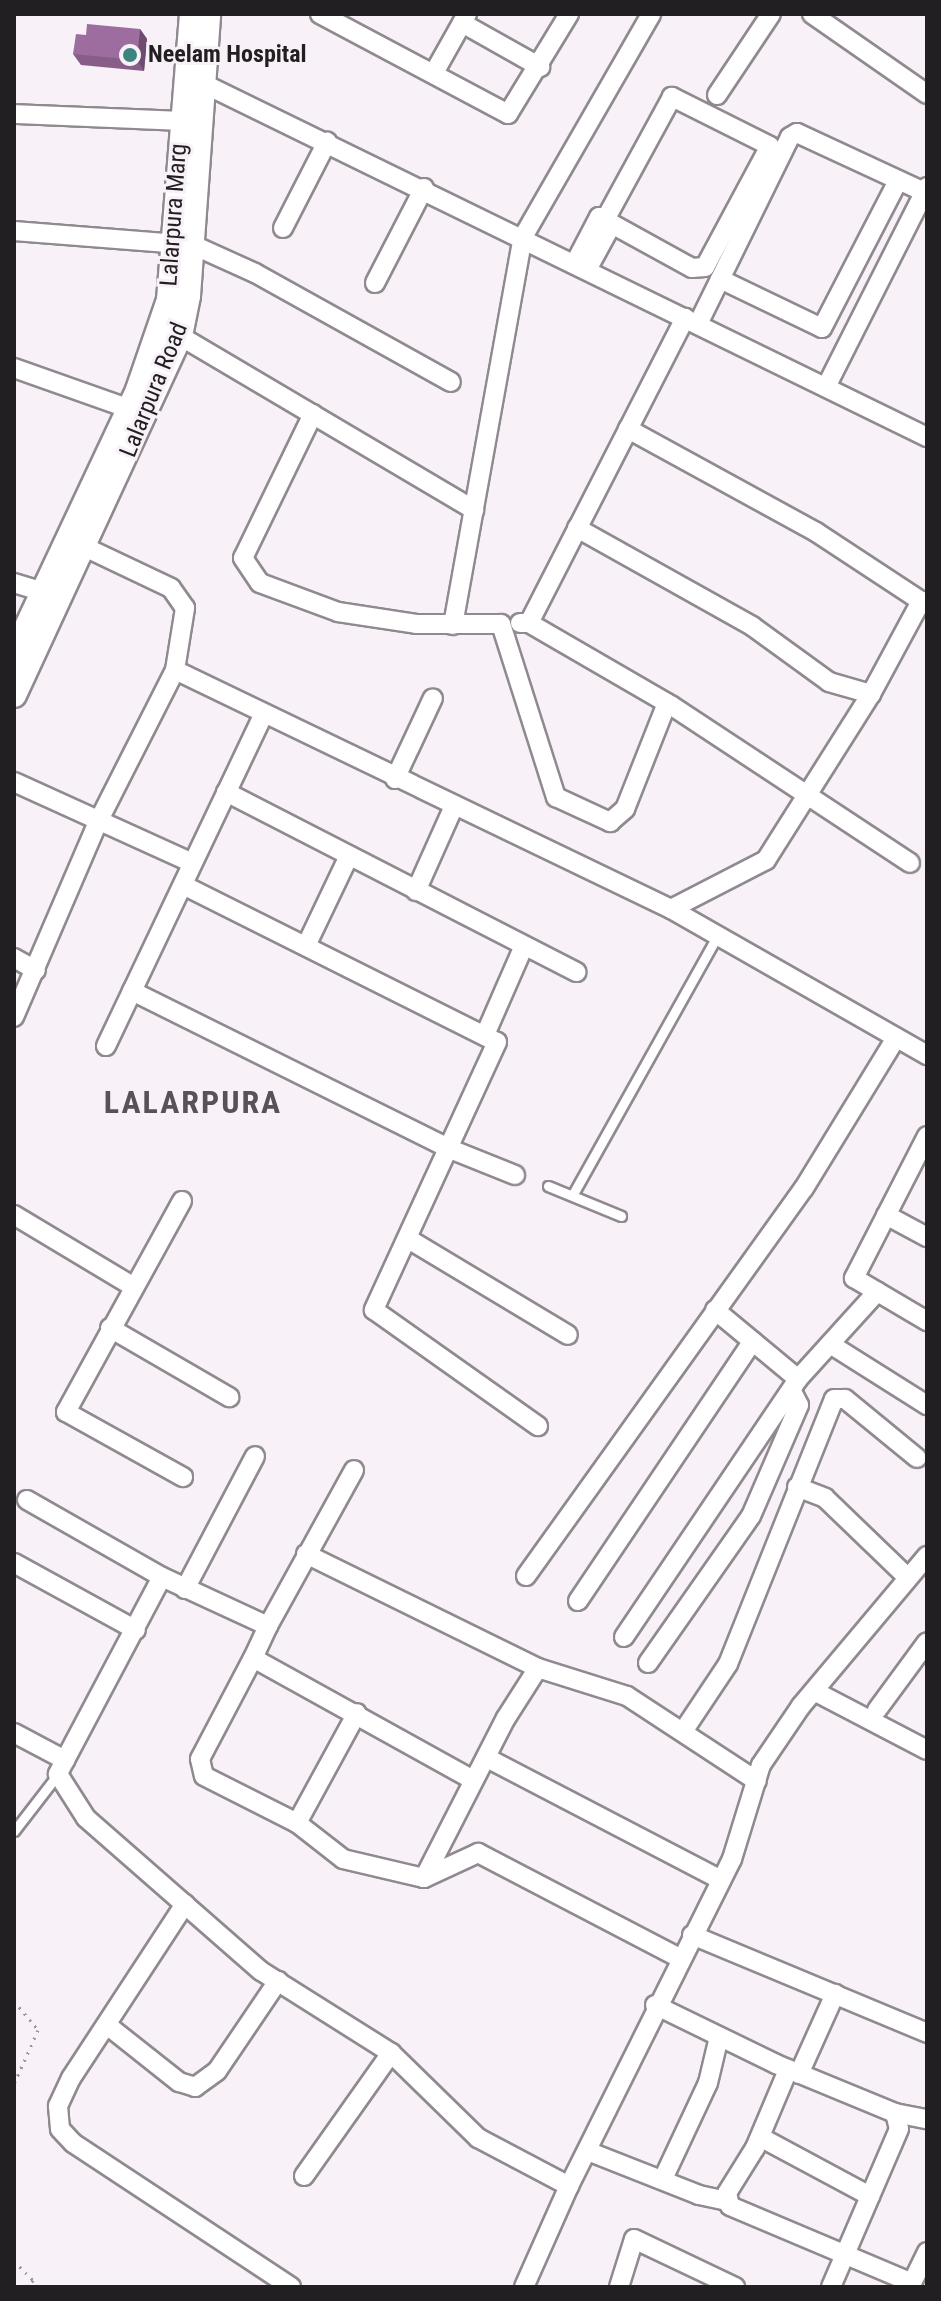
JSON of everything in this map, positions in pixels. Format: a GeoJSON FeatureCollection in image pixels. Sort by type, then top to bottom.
{"type":"FeatureCollection","features":[{"type":"Feature","properties":{"kind":"street","name":"Lalarpura Marg"},"geometry":{"type":"LineString","coordinates":[[77,544],[169,300],[184,243],[180,121],[193,78],[192,14]]}},
{"type":"Feature","properties":{"kind":"street","name":"Lalarpura Road"},"geometry":{"type":"LineString","coordinates":[[14,695],[77,544],[180,336],[193,78],[208,14]]}},
{"type":"Feature","properties":{"kind":"street"},"geometry":{"type":"LineString","coordinates":[[320,14],[435,71],[508,114],[540,67],[569,14]]}},
{"type":"Feature","properties":{"kind":"street"},"geometry":{"type":"LineString","coordinates":[[453,625],[523,237],[651,14]]}},
{"type":"Feature","properties":{"kind":"street"},"geometry":{"type":"LineString","coordinates":[[717,95],[771,14]]}},
{"type":"Feature","properties":{"kind":"street"},"geometry":{"type":"LineString","coordinates":[[812,14],[927,94]]}},
{"type":"Feature","properties":{"kind":"street"},"geometry":{"type":"LineString","coordinates":[[435,71],[464,19],[540,67]]}},
{"type":"Feature","properties":{"kind":"street"},"geometry":{"type":"LineString","coordinates":[[193,78],[424,188],[927,437]]}},
{"type":"Feature","properties":{"kind":"street"},"geometry":{"type":"LineString","coordinates":[[582,266],[605,220],[672,97],[770,146],[699,270],[605,220]]}},
{"type":"Feature","properties":{"kind":"street"},"geometry":{"type":"LineString","coordinates":[[14,114],[180,121]]}},
{"type":"Feature","properties":{"kind":"street"},"geometry":{"type":"LineString","coordinates":[[529,623],[628,429],[691,321],[720,279],[790,137],[797,133],[898,181],[926,190],[826,387]]}},
{"type":"Feature","properties":{"kind":"street"},"geometry":{"type":"LineString","coordinates":[[283,228],[327,142]]}},
{"type":"Feature","properties":{"kind":"street"},"geometry":{"type":"LineString","coordinates":[[720,279],[822,328],[898,181]]}},
{"type":"Feature","properties":{"kind":"street"},"geometry":{"type":"LineString","coordinates":[[375,283],[424,188]]}},
{"type":"Feature","properties":{"kind":"street"},"geometry":{"type":"LineString","coordinates":[[14,231],[184,243],[255,273],[451,382]]}},
{"type":"Feature","properties":{"kind":"street"},"geometry":{"type":"LineString","coordinates":[[180,336],[474,510]]}},
{"type":"Feature","properties":{"kind":"street"},"geometry":{"type":"LineString","coordinates":[[14,368],[130,409]]}},
{"type":"Feature","properties":{"kind":"street"},"geometry":{"type":"LineString","coordinates":[[313,414],[243,558],[260,583],[338,612],[453,625],[529,623],[667,703],[910,863]]}},
{"type":"Feature","properties":{"kind":"street"},"geometry":{"type":"LineString","coordinates":[[628,429],[816,532],[924,602],[808,797],[766,860],[671,909]]}},
{"type":"Feature","properties":{"kind":"street"},"geometry":{"type":"LineString","coordinates":[[577,528],[752,626],[829,682],[871,694]]}},
{"type":"Feature","properties":{"kind":"street"},"geometry":{"type":"LineString","coordinates":[[14,654],[43,592],[77,544],[171,588],[185,608],[175,670],[98,822],[14,1017]]}},
{"type":"Feature","properties":{"kind":"street"},"geometry":{"type":"LineString","coordinates":[[14,583],[43,592]]}},
{"type":"Feature","properties":{"kind":"street"},"geometry":{"type":"LineString","coordinates":[[501,624],[556,797],[584,812],[610,822],[619,819],[667,703]]}},
{"type":"Feature","properties":{"kind":"street"},"geometry":{"type":"LineString","coordinates":[[175,670],[263,716],[671,909],[927,1055]]}},
{"type":"Feature","properties":{"kind":"street"},"geometry":{"type":"LineString","coordinates":[[395,779],[433,698]]}},
{"type":"Feature","properties":{"kind":"street"},"geometry":{"type":"LineString","coordinates":[[106,1046],[183,885],[190,862],[263,716]]}},
{"type":"Feature","properties":{"kind":"street"},"geometry":{"type":"LineString","coordinates":[[14,782],[190,862]]}},
{"type":"Feature","properties":{"kind":"street"},"geometry":{"type":"LineString","coordinates":[[226,792],[523,948],[576,972]]}},
{"type":"Feature","properties":{"kind":"street"},"geometry":{"type":"LineString","coordinates":[[416,891],[454,806]]}},
{"type":"Feature","properties":{"kind":"street"},"geometry":{"type":"LineString","coordinates":[[306,946],[349,856]]}},
{"type":"Feature","properties":{"kind":"street"},"geometry":{"type":"LineString","coordinates":[[183,885],[497,1042],[410,1240],[374,1310],[538,1426]]}},
{"type":"Feature","properties":{"kind":"street"},"geometry":{"type":"LineString","coordinates":[[485,1035],[523,948]]}},
{"type":"Feature","properties":{"kind":"street"},"geometry":{"type":"LineString","coordinates":[[14,958],[36,970]]}},
{"type":"Feature","properties":{"kind":"street"},"geometry":{"type":"LineString","coordinates":[[132,991],[450,1149],[515,1175]]}},
{"type":"Feature","properties":{"kind":"street"},"geometry":{"type":"LineString","coordinates":[[526,1576],[804,1188],[896,1038]]}},
{"type":"Feature","properties":{"kind":"street"},"geometry":{"type":"LineString","coordinates":[[925,1146],[854,1278],[927,1321]]}},
{"type":"Feature","properties":{"kind":"street"},"geometry":{"type":"LineString","coordinates":[[182,1201],[132,1286],[66,1412],[183,1477]]}},
{"type":"Feature","properties":{"kind":"street"},"geometry":{"type":"LineString","coordinates":[[14,1215],[132,1286]]}},
{"type":"Feature","properties":{"kind":"street"},"geometry":{"type":"LineString","coordinates":[[886,1215],[927,1237]]}},
{"type":"Feature","properties":{"kind":"street"},"geometry":{"type":"LineString","coordinates":[[410,1240],[568,1335]]}},
{"type":"Feature","properties":{"kind":"street"},"geometry":{"type":"LineString","coordinates":[[624,1637],[795,1385],[877,1292]]}},
{"type":"Feature","properties":{"kind":"street"},"geometry":{"type":"LineString","coordinates":[[648,1663],[751,1516],[799,1405],[795,1385],[753,1341],[715,1310]]}},
{"type":"Feature","properties":{"kind":"street"},"geometry":{"type":"LineString","coordinates":[[110,1328],[229,1397]]}},
{"type":"Feature","properties":{"kind":"street"},"geometry":{"type":"LineString","coordinates":[[578,1601],[753,1341]]}},
{"type":"Feature","properties":{"kind":"street"},"geometry":{"type":"LineString","coordinates":[[830,1344],[927,1405]]}},
{"type":"Feature","properties":{"kind":"street"},"geometry":{"type":"LineString","coordinates":[[684,1730],[728,1664],[829,1407],[839,1396],[917,1458]]}},
{"type":"Feature","properties":{"kind":"street"},"geometry":{"type":"LineString","coordinates":[[185,1589],[255,1456]]}},
{"type":"Feature","properties":{"kind":"street"},"geometry":{"type":"LineString","coordinates":[[354,1470],[268,1626],[199,1768],[204,1776],[297,1823],[343,1859],[424,1878],[478,1853],[680,1958]]}},
{"type":"Feature","properties":{"kind":"street"},"geometry":{"type":"LineString","coordinates":[[797,1487],[825,1498],[908,1578]]}},
{"type":"Feature","properties":{"kind":"street"},"geometry":{"type":"LineString","coordinates":[[27,1500],[162,1577],[268,1626]]}},
{"type":"Feature","properties":{"kind":"street"},"geometry":{"type":"LineString","coordinates":[[306,1554],[538,1668],[627,1696],[684,1730],[757,1781]]}},
{"type":"Feature","properties":{"kind":"street"},"geometry":{"type":"LineString","coordinates":[[524,2287],[569,2186],[590,2152],[610,2096],[721,1880],[761,1765],[814,1691],[927,1556]]}},
{"type":"Feature","properties":{"kind":"street"},"geometry":{"type":"LineString","coordinates":[[14,1563],[136,1630]]}},
{"type":"Feature","properties":{"kind":"street"},"geometry":{"type":"LineString","coordinates":[[61,1767],[162,1577]]}},
{"type":"Feature","properties":{"kind":"street"},"geometry":{"type":"LineString","coordinates":[[877,1710],[927,1642]]}},
{"type":"Feature","properties":{"kind":"street"},"geometry":{"type":"LineString","coordinates":[[253,1658],[473,1780]]}},
{"type":"Feature","properties":{"kind":"street"},"geometry":{"type":"LineString","coordinates":[[424,1878],[459,1817],[473,1780],[538,1668]]}},
{"type":"Feature","properties":{"kind":"street"},"geometry":{"type":"LineString","coordinates":[[814,1691],[927,1750]]}},
{"type":"Feature","properties":{"kind":"street"},"geometry":{"type":"LineString","coordinates":[[297,1823],[357,1713]]}},
{"type":"Feature","properties":{"kind":"street"},"geometry":{"type":"LineString","coordinates":[[14,1733],[61,1767],[86,1818],[278,1981],[391,2053],[478,2138],[569,2186]]}},
{"type":"Feature","properties":{"kind":"street"},"geometry":{"type":"LineString","coordinates":[[487,1758],[721,1880]]}},
{"type":"Feature","properties":{"kind":"street"},"geometry":{"type":"LineString","coordinates":[[185,1904],[65,2092],[58,2106],[60,2129],[73,2143],[291,2287]]}},
{"type":"Feature","properties":{"kind":"street"},"geometry":{"type":"LineString","coordinates":[[692,1935],[927,2033]]}},
{"type":"Feature","properties":{"kind":"street"},"geometry":{"type":"LineString","coordinates":[[107,2025],[179,2082],[195,2087],[217,2071],[278,1981]]}},
{"type":"Feature","properties":{"kind":"street"},"geometry":{"type":"LineString","coordinates":[[835,1994],[727,2193],[728,2201],[730,2206],[911,2285],[927,2252]]}},
{"type":"Feature","properties":{"kind":"street"},"geometry":{"type":"LineString","coordinates":[[655,2005],[794,2072],[895,2113],[927,2119]]}},
{"type":"Feature","properties":{"kind":"street"},"geometry":{"type":"LineString","coordinates":[[663,2179],[708,2083],[719,2037]]}},
{"type":"Feature","properties":{"kind":"street"},"geometry":{"type":"LineString","coordinates":[[304,2176],[391,2053]]}},
{"type":"Feature","properties":{"kind":"street"},"geometry":{"type":"LineString","coordinates":[[831,2287],[899,2129],[895,2113]]}},
{"type":"Feature","properties":{"kind":"street"},"geometry":{"type":"LineString","coordinates":[[760,2137],[870,2196]]}},
{"type":"Feature","properties":{"kind":"street"},"geometry":{"type":"LineString","coordinates":[[590,2152],[699,2195],[728,2201]]}},
{"type":"Feature","properties":{"kind":"street"},"geometry":{"type":"LineString","coordinates":[[619,2287],[634,2239],[735,2287]]}},
{"type":"Feature","properties":{"kind":"street"},"geometry":{"type":"LineString","coordinates":[[690,2287],[697,2268]]}},
{"type":"Feature","properties":{"kind":"lane"},"geometry":{"type":"LineString","coordinates":[[573,1194],[717,936]]}},
{"type":"Feature","properties":{"kind":"lane"},"geometry":{"type":"LineString","coordinates":[[548,1186],[621,1216]]}},
{"type":"Feature","properties":{"kind":"lane"},"geometry":{"type":"LineString","coordinates":[[14,1831],[61,1767]]}},
{"type":"Feature","properties":{"kind":"path"},"geometry":{"type":"LineString","coordinates":[[14,2001],[38,2030],[14,2084]]}},
{"type":"Feature","properties":{"kind":"path"},"geometry":{"type":"LineString","coordinates":[[14,2261],[33,2280],[29,2287]]}},
{"type":"Feature","properties":{"kind":"building"},"geometry":{"type":"Polygon","coordinates":[[[87,24],[140,29],[137,60],[73,54],[76,34],[86,35],[87,24]]]}},
{"type":"Feature","properties":{"kind":"place","name":"Neelam Hospital"},"geometry":{"type":"Point","coordinates":[130,55]}},
{"type":"Feature","properties":{"kind":"district","name":"LALARPURA"},"geometry":{"type":"Point","coordinates":[193,1102]}}]}
